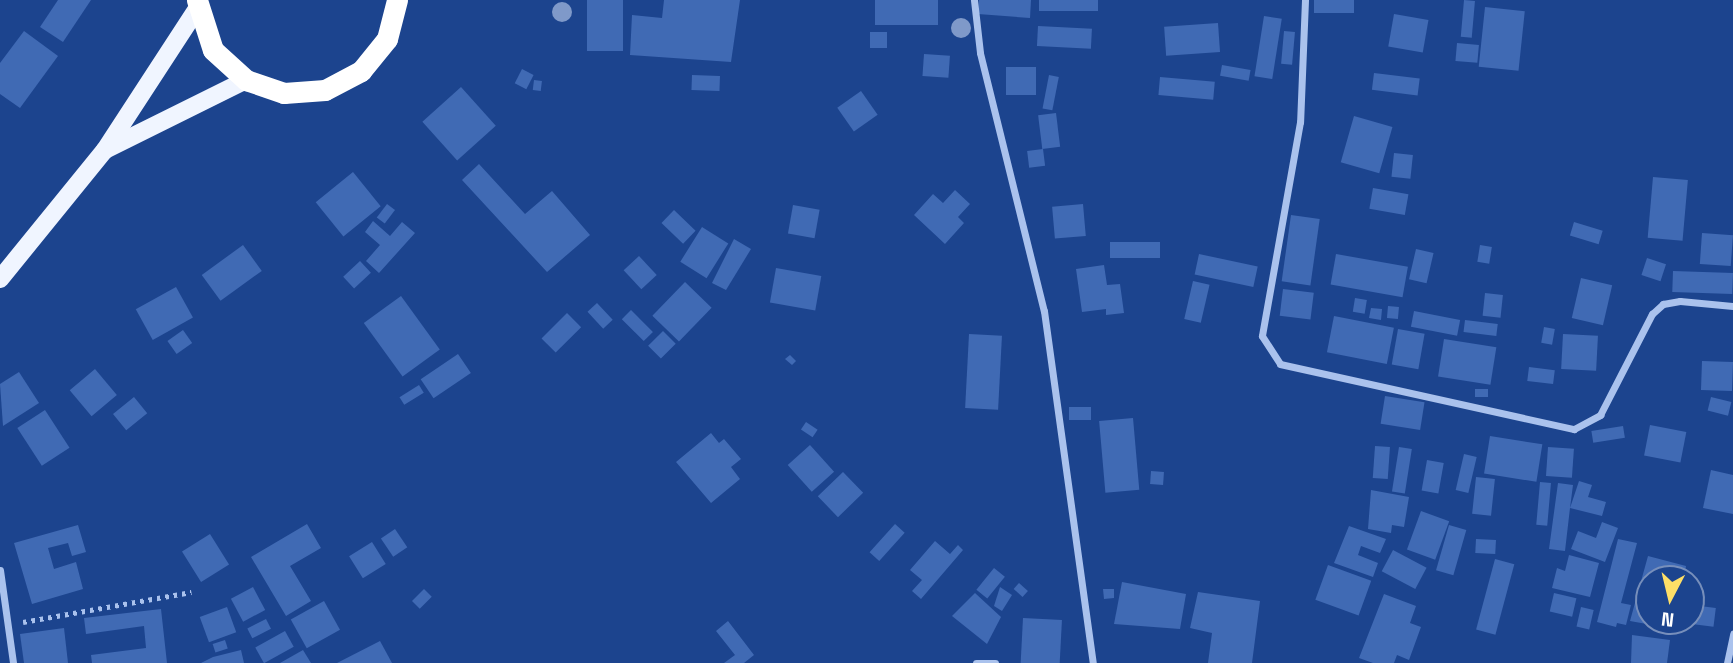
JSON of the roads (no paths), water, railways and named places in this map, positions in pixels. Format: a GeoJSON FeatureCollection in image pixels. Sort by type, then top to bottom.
{"type":"FeatureCollection","features":[{"type":"Feature","properties":{"kind":"highway"},"geometry":{"type":"LineString","coordinates":[[197,5],[213,50],[246,80],[284,93],[325,90],[361,71],[387,39],[397,0]]}},
{"type":"Feature","properties":{"kind":"main road"},"geometry":{"type":"LineString","coordinates":[[0,279],[105,150],[197,5]]}},
{"type":"Feature","properties":{"kind":"main road"},"geometry":{"type":"LineString","coordinates":[[105,150],[246,80]]}},
{"type":"Feature","properties":{"kind":"street"},"geometry":{"type":"LineString","coordinates":[[974,0],[980,53],[1044,311],[1093,663]]}},
{"type":"Feature","properties":{"kind":"street"},"geometry":{"type":"LineString","coordinates":[[1305,0],[1300,122],[1262,335],[1280,364],[1574,429],[1600,415],[1651,314],[1663,304],[1680,301],[1733,306]]}},
{"type":"Feature","properties":{"kind":"street"},"geometry":{"type":"LineString","coordinates":[[0,569],[13,663]]}},
{"type":"Feature","properties":{"kind":"street"},"geometry":{"type":"LineString","coordinates":[[1727,663],[1733,634]]}},
{"type":"Feature","properties":{"kind":"street"},"geometry":{"type":"LineString","coordinates":[[976,663],[995,663]]}}]}
